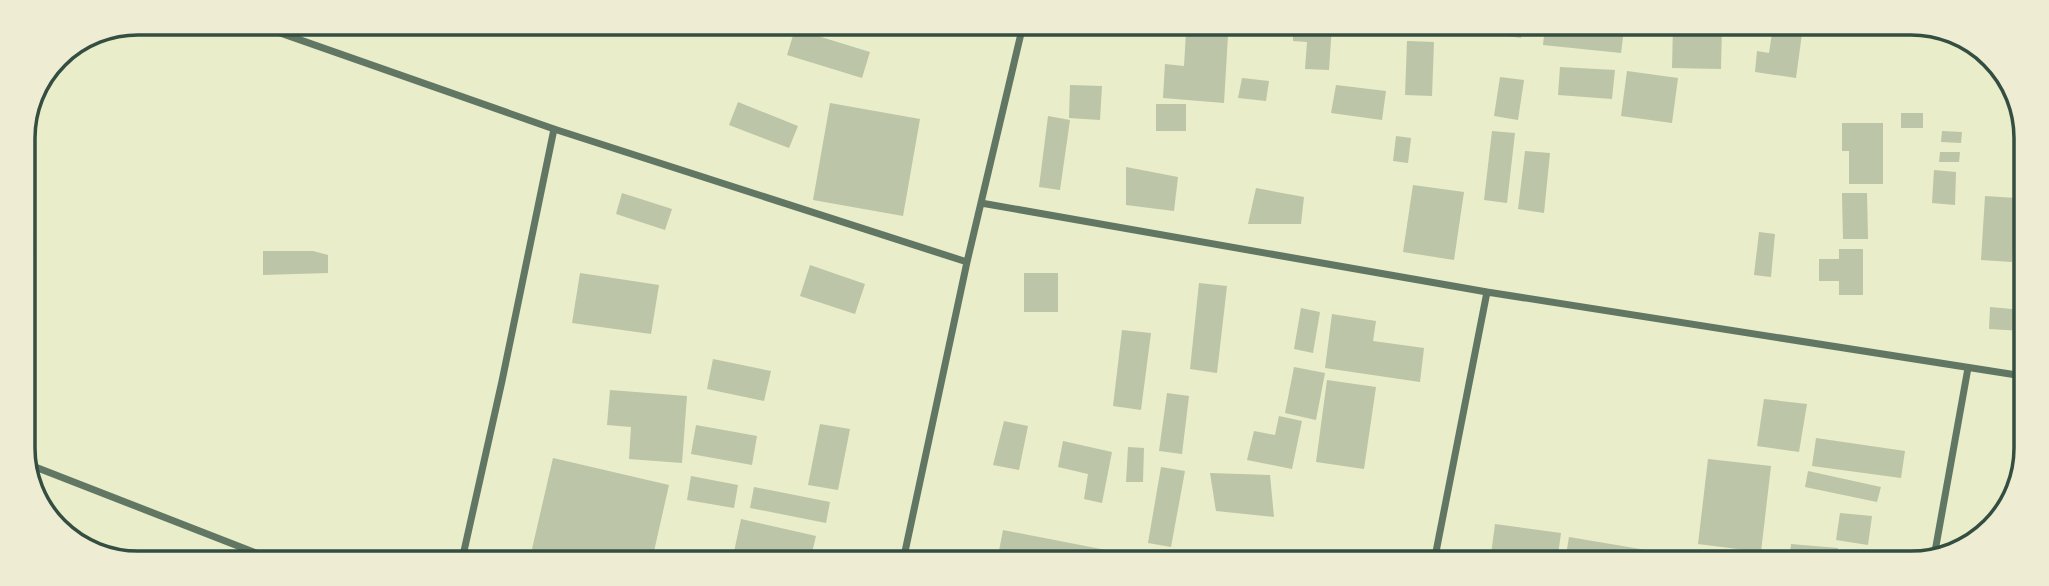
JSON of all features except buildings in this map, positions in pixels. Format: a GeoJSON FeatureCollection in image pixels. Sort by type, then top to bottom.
{"type":"FeatureCollection","features":[{"type":"Feature","properties":{"kind":"street"},"geometry":{"type":"LineString","coordinates":[[286,35],[554,129],[967,262]]}},
{"type":"Feature","properties":{"kind":"street"},"geometry":{"type":"LineString","coordinates":[[905,551],[967,262],[1021,35]]}},
{"type":"Feature","properties":{"kind":"street"},"geometry":{"type":"LineString","coordinates":[[464,551],[554,129]]}},
{"type":"Feature","properties":{"kind":"street"},"geometry":{"type":"LineString","coordinates":[[981,204],[1487,292],[2014,375]]}},
{"type":"Feature","properties":{"kind":"street"},"geometry":{"type":"LineString","coordinates":[[1436,551],[1487,292]]}},
{"type":"Feature","properties":{"kind":"street"},"geometry":{"type":"LineString","coordinates":[[1936,548],[1968,368]]}},
{"type":"Feature","properties":{"kind":"street"},"geometry":{"type":"LineString","coordinates":[[37,468],[251,551]]}}]}
